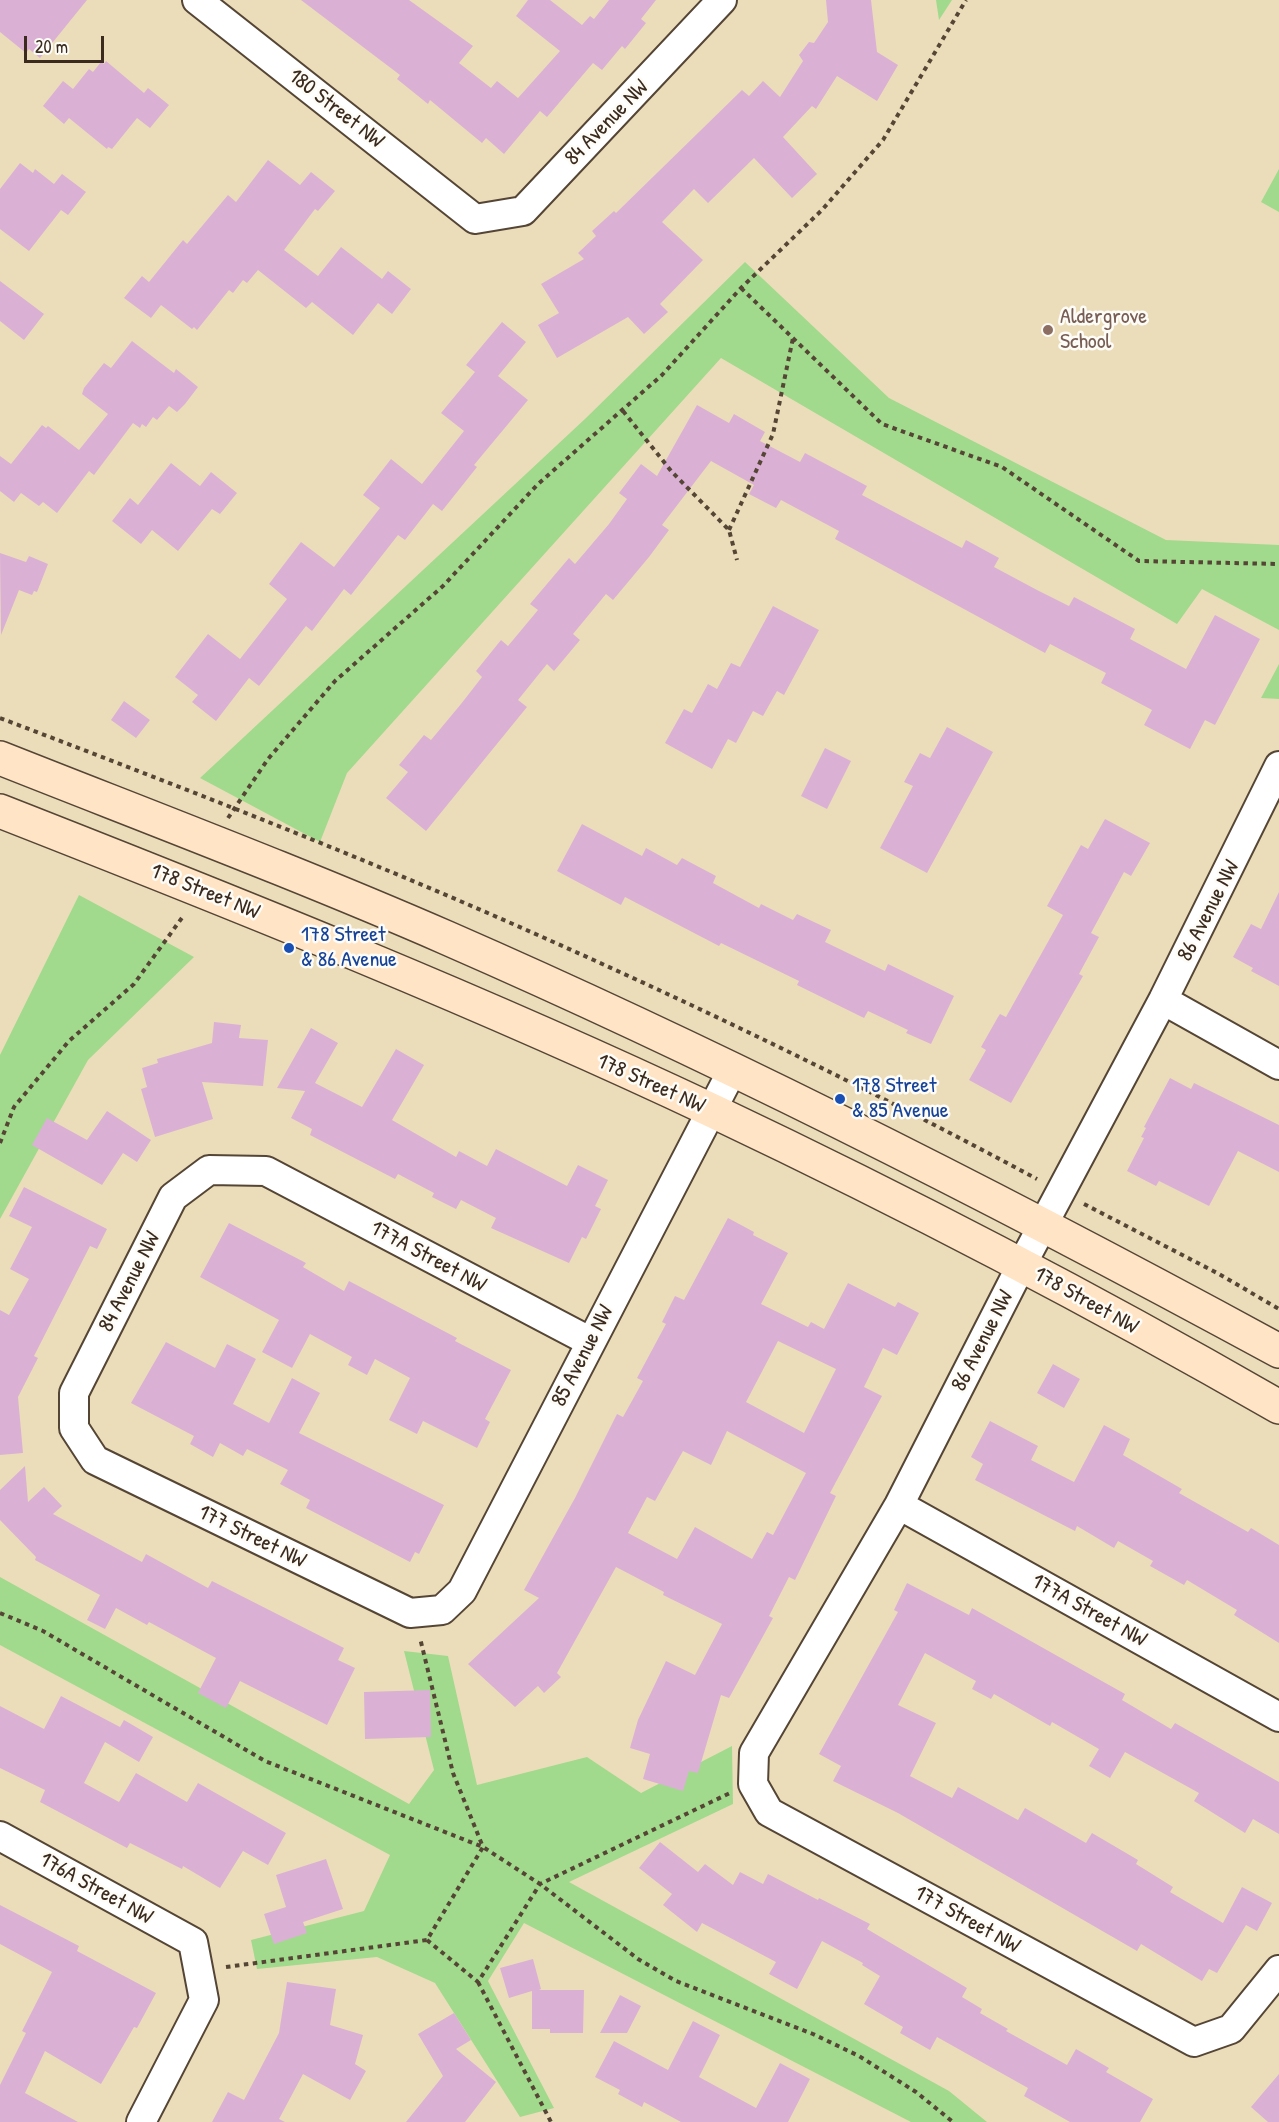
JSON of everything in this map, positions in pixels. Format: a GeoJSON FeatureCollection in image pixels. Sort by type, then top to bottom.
{"type":"FeatureCollection","features":[{"type":"Feature","properties":{"kind":"main road"},"geometry":{"type":"LineString","coordinates":[[0,758],[447,938],[733,1069],[1044,1223],[1279,1351]]}},
{"type":"Feature","properties":{"kind":"main road","name":"178 Street NW"},"geometry":{"type":"LineString","coordinates":[[0,811],[196,888],[437,988],[712,1111],[1021,1266],[1279,1407]]}},
{"type":"Feature","properties":{"kind":"street","name":"180 Street NW"},"geometry":{"type":"LineString","coordinates":[[197,0],[475,219]]}},
{"type":"Feature","properties":{"kind":"street","name":"84 Avenue NW"},"geometry":{"type":"LineString","coordinates":[[475,219],[523,211],[722,0]]}},
{"type":"Feature","properties":{"kind":"street","name":"86 Avenue NW"},"geometry":{"type":"LineString","coordinates":[[753,1784],[754,1753],[899,1505],[1021,1266],[1163,1000],[1279,766]]}},
{"type":"Feature","properties":{"kind":"street"},"geometry":{"type":"LineString","coordinates":[[1163,1000],[1279,1065]]}},
{"type":"Feature","properties":{"kind":"street","name":"85 Avenue NW"},"geometry":{"type":"LineString","coordinates":[[410,1613],[442,1610],[462,1591],[733,1069]]}},
{"type":"Feature","properties":{"kind":"street","name":"84 Avenue NW"},"geometry":{"type":"LineString","coordinates":[[94,1460],[74,1428],[74,1393],[173,1197],[209,1170],[266,1171]]}},
{"type":"Feature","properties":{"kind":"street","name":"177A Street NW"},"geometry":{"type":"LineString","coordinates":[[266,1171],[591,1342]]}},
{"type":"Feature","properties":{"kind":"street","name":"177 Street NW"},"geometry":{"type":"LineString","coordinates":[[94,1460],[410,1613]]}},
{"type":"Feature","properties":{"kind":"street","name":"177A Street NW"},"geometry":{"type":"LineString","coordinates":[[899,1505],[1279,1718]]}},
{"type":"Feature","properties":{"kind":"street","name":"177 Street NW"},"geometry":{"type":"LineString","coordinates":[[753,1784],[769,1812],[1194,2042],[1231,2029],[1279,1970]]}},
{"type":"Feature","properties":{"kind":"street","name":"176A Street NW"},"geometry":{"type":"LineString","coordinates":[[0,1836],[193,1942],[198,1971]]}},
{"type":"Feature","properties":{"kind":"street"},"geometry":{"type":"LineString","coordinates":[[141,2122],[204,2000],[198,1971]]}},
{"type":"Feature","properties":{"kind":"path"},"geometry":{"type":"LineString","coordinates":[[216,844],[226,820],[268,759],[335,681],[443,586],[538,484],[662,375],[741,288],[822,210],[883,140],[966,0]]}},
{"type":"Feature","properties":{"kind":"path"},"geometry":{"type":"LineString","coordinates":[[741,288],[882,424],[1002,467],[1140,561],[1279,564]]}},
{"type":"Feature","properties":{"kind":"path"},"geometry":{"type":"LineString","coordinates":[[729,530],[773,434],[793,338]]}},
{"type":"Feature","properties":{"kind":"path"},"geometry":{"type":"LineString","coordinates":[[623,411],[672,472],[729,530],[737,560]]}},
{"type":"Feature","properties":{"kind":"path"},"geometry":{"type":"LineString","coordinates":[[0,1143],[15,1107],[69,1041],[134,984],[182,921],[196,888]]}},
{"type":"Feature","properties":{"kind":"path"},"geometry":{"type":"LineString","coordinates":[[0,1613],[43,1631],[264,1761],[483,1848],[540,1884],[638,1959],[676,1981],[813,2034],[859,2056],[916,2092],[953,2122]]}},
{"type":"Feature","properties":{"kind":"path"},"geometry":{"type":"LineString","coordinates":[[410,1613],[419,1633],[453,1773],[483,1848]]}},
{"type":"Feature","properties":{"kind":"path"},"geometry":{"type":"LineString","coordinates":[[478,1982],[540,1884],[722,1796],[753,1784]]}},
{"type":"Feature","properties":{"kind":"path"},"geometry":{"type":"LineString","coordinates":[[427,1940],[483,1848]]}},
{"type":"Feature","properties":{"kind":"path"},"geometry":{"type":"LineString","coordinates":[[198,1971],[427,1940],[478,1982],[551,2122]]}},
{"type":"Feature","properties":{"kind":"green space"},"geometry":{"type":"Polygon","coordinates":[[[936,0],[952,0],[939,20],[936,0]]]}},
{"type":"Feature","properties":{"kind":"green space"},"geometry":{"type":"Polygon","coordinates":[[[1279,169],[1279,212],[1261,202],[1279,169]]]}},
{"type":"Feature","properties":{"kind":"green space"},"geometry":{"type":"Polygon","coordinates":[[[745,262],[889,398],[1166,540],[1279,545],[1279,630],[1202,589],[1177,624],[721,358],[347,773],[320,842],[200,778],[586,418],[745,262]]]}},
{"type":"Feature","properties":{"kind":"green space"},"geometry":{"type":"Polygon","coordinates":[[[1279,664],[1279,699],[1261,698],[1279,664]]]}},
{"type":"Feature","properties":{"kind":"green space"},"geometry":{"type":"Polygon","coordinates":[[[79,895],[194,957],[88,1060],[0,1219],[0,1055],[79,895]]]}},
{"type":"Feature","properties":{"kind":"green space"},"geometry":{"type":"Polygon","coordinates":[[[0,1577],[409,1804],[434,1770],[404,1651],[448,1656],[477,1785],[587,1757],[641,1793],[732,1746],[733,1804],[569,1882],[949,2091],[987,2122],[911,2122],[524,1923],[488,1981],[554,2108],[520,2117],[435,1983],[377,1957],[257,1969],[251,1940],[364,1911],[390,1855],[0,1645],[0,1577]]]}},
{"type":"Feature","properties":{"kind":"building"},"geometry":{"type":"Polygon","coordinates":[[[0,0],[87,0],[40,58],[29,49],[26,53],[0,32],[0,0]]]}},
{"type":"Feature","properties":{"kind":"building"},"geometry":{"type":"Polygon","coordinates":[[[301,0],[409,0],[473,46],[459,63],[491,88],[497,81],[518,98],[560,51],[516,16],[528,0],[550,0],[582,25],[590,16],[594,19],[609,0],[656,0],[641,19],[646,23],[625,49],[622,46],[602,70],[593,63],[547,117],[540,111],[504,154],[486,138],[482,143],[430,100],[428,104],[397,79],[400,75],[301,0]]]}},
{"type":"Feature","properties":{"kind":"building"},"geometry":{"type":"Polygon","coordinates":[[[826,0],[871,0],[877,52],[898,65],[877,101],[837,76],[816,109],[812,106],[783,137],[817,174],[792,198],[754,158],[708,203],[694,189],[662,222],[703,260],[660,304],[668,312],[644,334],[628,317],[557,358],[538,325],[559,313],[541,284],[584,259],[578,253],[596,236],[592,231],[614,211],[616,213],[742,90],[749,96],[763,81],[780,97],[803,61],[799,55],[809,42],[814,43],[828,22],[826,0]]]}},
{"type":"Feature","properties":{"kind":"building"},"geometry":{"type":"Polygon","coordinates":[[[106,61],[144,93],[148,88],[169,105],[150,128],[137,118],[112,149],[108,147],[107,149],[69,118],[64,124],[43,106],[63,81],[73,89],[89,69],[93,72],[101,62],[104,64],[106,61]]]}},
{"type":"Feature","properties":{"kind":"building"},"geometry":{"type":"Polygon","coordinates":[[[268,160],[300,185],[311,172],[335,191],[318,211],[315,209],[284,250],[318,276],[341,247],[382,279],[388,271],[411,289],[392,314],[378,303],[353,335],[312,302],[306,308],[258,270],[247,283],[243,280],[233,293],[229,290],[197,330],[194,327],[192,329],[161,305],[151,318],[124,298],[142,276],[149,282],[183,240],[187,244],[228,195],[236,202],[268,160]]]}},
{"type":"Feature","properties":{"kind":"building"},"geometry":{"type":"Polygon","coordinates":[[[20,163],[33,173],[35,169],[54,184],[62,174],[86,192],[68,215],[61,210],[29,251],[0,229],[0,189],[20,163]]]}},
{"type":"Feature","properties":{"kind":"building"},"geometry":{"type":"Polygon","coordinates":[[[0,281],[44,314],[24,340],[0,321],[0,281]]]}},
{"type":"Feature","properties":{"kind":"building"},"geometry":{"type":"Polygon","coordinates":[[[502,322],[526,342],[498,376],[528,400],[474,465],[477,467],[442,511],[433,504],[405,540],[398,535],[351,595],[344,589],[312,631],[306,626],[259,686],[249,678],[216,721],[192,702],[198,695],[175,677],[208,634],[240,659],[287,599],[269,584],[301,542],[334,567],[380,508],[363,495],[391,459],[422,484],[464,431],[441,413],[475,372],[466,365],[502,322]]]}},
{"type":"Feature","properties":{"kind":"building"},"geometry":{"type":"Polygon","coordinates":[[[132,341],[174,373],[176,369],[198,387],[185,404],[177,412],[169,406],[157,420],[153,417],[146,427],[142,424],[140,428],[133,423],[94,475],[89,471],[57,513],[43,502],[39,506],[21,493],[14,502],[0,491],[0,456],[11,464],[42,425],[46,428],[48,426],[79,450],[108,414],[82,394],[84,388],[104,363],[111,368],[132,341]]]}},
{"type":"Feature","properties":{"kind":"building"},"geometry":{"type":"Polygon","coordinates":[[[697,405],[729,423],[734,414],[765,432],[760,441],[800,462],[805,453],[867,486],[862,495],[962,548],[966,540],[999,558],[994,567],[1037,590],[1069,606],[1074,597],[1135,629],[1130,639],[1186,669],[1215,615],[1260,639],[1215,725],[1205,720],[1190,749],[1144,725],[1152,710],[1101,683],[1106,673],[1050,644],[1045,653],[835,539],[839,531],[781,500],[776,508],[749,494],[754,485],[711,461],[662,525],[669,530],[649,557],[613,600],[606,594],[573,634],[580,640],[554,671],[547,664],[518,700],[527,707],[426,831],[386,798],[408,772],[399,765],[424,735],[431,740],[461,704],[482,677],[476,671],[501,640],[508,646],[538,610],[530,604],[569,558],[575,564],[609,524],[627,499],[619,493],[641,464],[657,476],[697,405]]]}},
{"type":"Feature","properties":{"kind":"building"},"geometry":{"type":"Polygon","coordinates":[[[171,463],[200,486],[211,472],[237,493],[220,514],[212,509],[178,551],[152,530],[141,544],[112,521],[130,498],[138,505],[171,463]]]}},
{"type":"Feature","properties":{"kind":"building"},"geometry":{"type":"Polygon","coordinates":[[[0,553],[26,562],[29,556],[48,564],[37,592],[34,591],[32,595],[19,590],[1,635],[0,553]]]}},
{"type":"Feature","properties":{"kind":"building"},"geometry":{"type":"Polygon","coordinates":[[[773,606],[819,630],[784,695],[777,691],[763,716],[753,711],[736,743],[728,739],[712,769],[665,743],[684,709],[692,713],[708,684],[717,689],[731,663],[740,667],[773,606]]]}},
{"type":"Feature","properties":{"kind":"building"},"geometry":{"type":"Polygon","coordinates":[[[124,701],[150,720],[136,738],[111,720],[124,701]]]}},
{"type":"Feature","properties":{"kind":"building"},"geometry":{"type":"Polygon","coordinates":[[[947,727],[993,752],[927,873],[880,848],[913,786],[904,782],[920,753],[930,758],[947,727]]]}},
{"type":"Feature","properties":{"kind":"building"},"geometry":{"type":"Polygon","coordinates":[[[825,748],[851,761],[827,809],[801,796],[825,748]]]}},
{"type":"Feature","properties":{"kind":"building"},"geometry":{"type":"Polygon","coordinates":[[[1105,819],[1150,843],[1131,876],[1124,872],[1091,933],[1099,937],[1079,974],[1083,976],[1011,1103],[969,1080],[986,1050],[981,1047],[998,1017],[1000,1014],[1006,1017],[1063,915],[1047,906],[1081,845],[1088,849],[1105,819]]]}},
{"type":"Feature","properties":{"kind":"building"},"geometry":{"type":"Polygon","coordinates":[[[582,824],[642,856],[646,848],[677,865],[682,858],[716,876],[713,883],[759,908],[761,904],[793,920],[797,914],[831,930],[825,942],[885,971],[888,964],[954,996],[931,1044],[906,1033],[908,1030],[868,1011],[864,1018],[797,985],[799,981],[721,943],[719,946],[625,897],[621,905],[557,871],[582,824]]]}},
{"type":"Feature","properties":{"kind":"building"},"geometry":{"type":"Polygon","coordinates":[[[1279,892],[1279,986],[1251,971],[1253,968],[1233,957],[1251,924],[1261,929],[1279,892]]]}},
{"type":"Feature","properties":{"kind":"building"},"geometry":{"type":"Polygon","coordinates":[[[214,1022],[241,1025],[239,1038],[268,1040],[263,1086],[202,1082],[213,1119],[155,1137],[141,1089],[147,1087],[142,1068],[158,1063],[157,1059],[212,1043],[214,1022]]]}},
{"type":"Feature","properties":{"kind":"building"},"geometry":{"type":"Polygon","coordinates":[[[311,1028],[338,1043],[315,1083],[362,1107],[396,1049],[424,1065],[392,1120],[456,1157],[459,1151],[487,1166],[496,1149],[567,1186],[578,1165],[608,1180],[595,1206],[601,1209],[586,1239],[582,1237],[569,1263],[491,1228],[496,1218],[461,1200],[456,1209],[432,1197],[434,1193],[398,1174],[395,1179],[310,1135],[312,1129],[291,1118],[305,1091],[277,1088],[311,1028]]]}},
{"type":"Feature","properties":{"kind":"building"},"geometry":{"type":"Polygon","coordinates":[[[1170,1078],[1191,1089],[1194,1083],[1279,1125],[1279,1172],[1238,1151],[1209,1206],[1159,1181],[1156,1186],[1127,1171],[1144,1138],[1141,1137],[1146,1128],[1144,1127],[1170,1078]]]}},
{"type":"Feature","properties":{"kind":"building"},"geometry":{"type":"Polygon","coordinates":[[[107,1111],[151,1140],[137,1162],[123,1153],[102,1185],[32,1145],[47,1118],[87,1140],[107,1111]]]}},
{"type":"Feature","properties":{"kind":"building"},"geometry":{"type":"Polygon","coordinates":[[[24,1187],[107,1229],[97,1249],[90,1246],[34,1356],[38,1358],[18,1397],[23,1453],[0,1455],[0,1310],[9,1315],[29,1279],[10,1269],[32,1227],[9,1216],[24,1187]]]}},
{"type":"Feature","properties":{"kind":"building"},"geometry":{"type":"Polygon","coordinates":[[[728,1218],[754,1232],[753,1235],[788,1253],[761,1304],[808,1327],[811,1322],[824,1329],[848,1283],[895,1307],[898,1302],[919,1313],[897,1355],[883,1348],[864,1387],[882,1396],[830,1493],[836,1496],[795,1580],[789,1577],[769,1616],[773,1618],[729,1698],[721,1695],[698,1773],[689,1771],[683,1791],[643,1779],[650,1754],[630,1748],[638,1720],[666,1661],[695,1675],[722,1624],[663,1595],[664,1592],[616,1567],[557,1673],[561,1677],[544,1693],[538,1686],[515,1707],[468,1664],[539,1598],[524,1590],[575,1498],[617,1414],[623,1417],[643,1381],[637,1378],[666,1324],[662,1322],[675,1296],[684,1300],[728,1218]],[[778,1341],[746,1402],[804,1433],[836,1369],[778,1341]],[[727,1431],[711,1465],[683,1451],[655,1501],[647,1497],[628,1533],[677,1559],[695,1527],[752,1559],[767,1532],[773,1535],[806,1473],[727,1431]]]}},
{"type":"Feature","properties":{"kind":"building"},"geometry":{"type":"Polygon","coordinates":[[[229,1223],[306,1263],[303,1267],[344,1291],[349,1281],[457,1338],[455,1341],[511,1370],[485,1419],[490,1422],[477,1448],[423,1421],[417,1434],[389,1420],[410,1378],[375,1359],[367,1375],[348,1365],[352,1357],[310,1334],[292,1368],[262,1352],[279,1320],[200,1277],[229,1223]]]}},
{"type":"Feature","properties":{"kind":"building"},"geometry":{"type":"Polygon","coordinates":[[[166,1342],[215,1368],[227,1344],[256,1359],[233,1404],[269,1423],[292,1378],[320,1393],[299,1433],[444,1505],[419,1554],[415,1552],[410,1562],[306,1508],[310,1500],[280,1484],[288,1470],[247,1449],[243,1456],[220,1443],[213,1457],[190,1444],[194,1436],[131,1403],[166,1342]]]}},
{"type":"Feature","properties":{"kind":"building"},"geometry":{"type":"Polygon","coordinates":[[[1053,1364],[1080,1379],[1064,1408],[1037,1393],[1053,1364]]]}},
{"type":"Feature","properties":{"kind":"building"},"geometry":{"type":"Polygon","coordinates":[[[990,1421],[1038,1446],[1031,1460],[1074,1482],[1104,1425],[1130,1439],[1123,1455],[1182,1489],[1179,1493],[1248,1532],[1251,1528],[1279,1545],[1279,1643],[1234,1615],[1237,1610],[1187,1580],[1184,1585],[1150,1566],[1153,1561],[1118,1541],[1114,1548],[1077,1526],[1075,1531],[975,1480],[983,1464],[971,1457],[990,1421]]]}},
{"type":"Feature","properties":{"kind":"building"},"geometry":{"type":"Polygon","coordinates":[[[25,1466],[28,1502],[44,1487],[62,1506],[53,1514],[142,1562],[146,1554],[208,1588],[212,1581],[344,1648],[338,1660],[355,1668],[327,1725],[240,1681],[226,1708],[198,1693],[216,1658],[149,1622],[147,1625],[116,1608],[105,1629],[87,1620],[100,1595],[35,1560],[36,1557],[0,1520],[0,1490],[25,1466]]]}},
{"type":"Feature","properties":{"kind":"building"},"geometry":{"type":"Polygon","coordinates":[[[907,1583],[969,1615],[972,1608],[1125,1694],[1122,1700],[1171,1729],[1175,1723],[1279,1782],[1279,1834],[1253,1819],[1245,1833],[1194,1801],[1199,1793],[1125,1752],[1110,1778],[1089,1766],[1099,1749],[1052,1722],[1050,1726],[994,1694],[991,1699],[972,1689],[976,1681],[925,1653],[898,1705],[936,1723],[910,1776],[952,1798],[958,1787],[1018,1820],[1025,1808],[1086,1843],[1092,1833],[1138,1860],[1136,1864],[1173,1887],[1170,1892],[1223,1923],[1242,1887],[1272,1903],[1257,1931],[1246,1925],[1217,1973],[1209,1969],[1202,1981],[1141,1944],[1137,1951],[898,1813],[833,1781],[841,1766],[819,1754],[898,1612],[894,1610],[907,1583]]]}},
{"type":"Feature","properties":{"kind":"building"},"geometry":{"type":"Polygon","coordinates":[[[430,1690],[431,1737],[365,1739],[364,1692],[430,1690]]]}},
{"type":"Feature","properties":{"kind":"building"},"geometry":{"type":"Polygon","coordinates":[[[61,1696],[120,1727],[124,1720],[153,1737],[139,1762],[105,1742],[84,1783],[119,1802],[136,1773],[187,1802],[198,1783],[286,1833],[268,1865],[243,1851],[220,1888],[183,1866],[182,1869],[130,1843],[127,1848],[40,1802],[45,1790],[0,1768],[0,1706],[44,1729],[61,1696]]]}},
{"type":"Feature","properties":{"kind":"building"},"geometry":{"type":"Polygon","coordinates":[[[660,1842],[698,1872],[705,1864],[733,1885],[740,1872],[763,1884],[768,1874],[870,1924],[867,1929],[967,1988],[962,1997],[982,2009],[980,2013],[1008,2029],[1006,2031],[1067,2065],[1076,2049],[1109,2068],[1106,2072],[1153,2099],[1140,2122],[1070,2122],[1024,2096],[1028,2088],[937,2037],[930,2050],[900,2033],[903,2027],[864,2004],[880,1976],[862,1965],[863,1963],[822,1941],[797,1989],[769,1974],[776,1962],[702,1923],[697,1932],[663,1905],[672,1894],[639,1868],[660,1842]]]}},
{"type":"Feature","properties":{"kind":"building"},"geometry":{"type":"Polygon","coordinates":[[[326,1859],[343,1909],[303,1922],[307,1933],[274,1944],[264,1914],[286,1907],[276,1875],[326,1859]]]}},
{"type":"Feature","properties":{"kind":"building"},"geometry":{"type":"Polygon","coordinates":[[[0,1905],[79,1946],[77,1951],[156,1993],[137,2028],[134,2027],[101,2084],[45,2051],[25,2093],[78,2122],[0,2122],[0,2085],[26,2033],[22,2031],[52,1972],[0,1944],[0,1905]]]}},
{"type":"Feature","properties":{"kind":"building"},"geometry":{"type":"Polygon","coordinates":[[[533,1959],[541,1989],[539,1990],[584,1990],[583,2033],[550,2033],[550,2029],[532,2029],[532,1991],[509,1998],[500,1968],[533,1959]]]}},
{"type":"Feature","properties":{"kind":"building"},"geometry":{"type":"Polygon","coordinates":[[[287,1982],[336,1989],[330,2025],[363,2035],[355,2064],[366,2071],[350,2100],[303,2074],[279,2119],[285,2122],[212,2122],[228,2092],[244,2100],[279,2033],[287,1982]]]}},
{"type":"Feature","properties":{"kind":"building"},"geometry":{"type":"Polygon","coordinates":[[[620,1995],[641,2006],[627,2033],[600,2033],[620,1995]]]}},
{"type":"Feature","properties":{"kind":"building"},"geometry":{"type":"Polygon","coordinates":[[[454,2013],[471,2040],[456,2049],[496,2082],[465,2122],[406,2122],[443,2076],[418,2034],[454,2013]]]}},
{"type":"Feature","properties":{"kind":"building"},"geometry":{"type":"Polygon","coordinates":[[[693,2021],[720,2035],[699,2077],[756,2108],[780,2063],[810,2079],[788,2122],[681,2122],[644,2102],[642,2107],[618,2094],[620,2090],[595,2077],[614,2041],[668,2070],[693,2021]]]}},
{"type":"Feature","properties":{"kind":"building"},"geometry":{"type":"Polygon","coordinates":[[[1279,2074],[1279,2122],[1268,2122],[1251,2107],[1279,2074]]]}},
{"type":"Feature","properties":{"kind":"place","name":"Aldergrove School"},"geometry":{"type":"Point","coordinates":[1048,330]}},
{"type":"Feature","properties":{"kind":"place","name":"178 Street & 86 Avenue"},"geometry":{"type":"Point","coordinates":[289,948]}},
{"type":"Feature","properties":{"kind":"place","name":"178 Street & 85 Avenue"},"geometry":{"type":"Point","coordinates":[840,1099]}}]}
